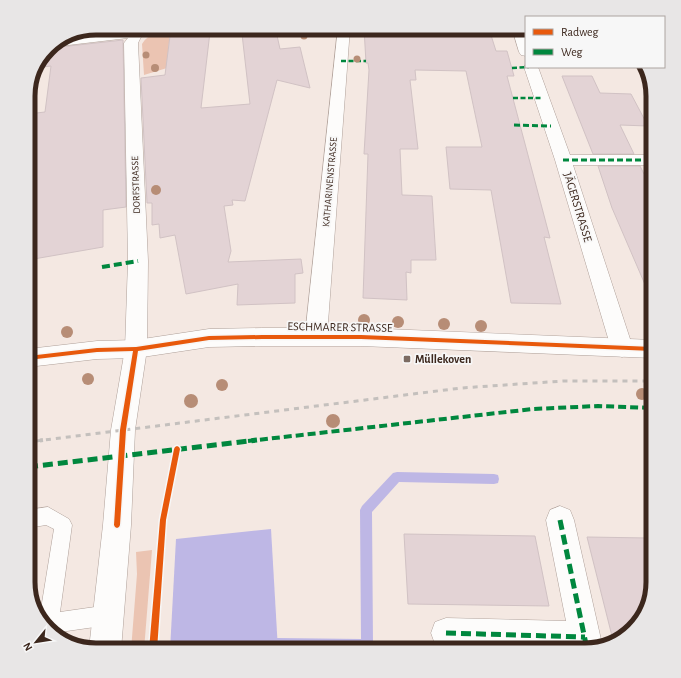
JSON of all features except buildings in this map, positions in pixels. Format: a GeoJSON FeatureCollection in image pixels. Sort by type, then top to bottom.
{"type":"FeatureCollection","features":[{"type":"Feature","properties":{"kind":"street"},"geometry":{"type":"LineString","coordinates":[[72,40],[112,35]]}},
{"type":"Feature","properties":{"kind":"street","name":"DORFSTRASSE"},"geometry":{"type":"LineString","coordinates":[[106,643],[118,525],[123,430],[136,349],[138,261],[131,43],[138,35]]}},
{"type":"Feature","properties":{"kind":"street","name":"KATHARINENSTRASSE"},"geometry":{"type":"LineString","coordinates":[[316,336],[343,35]]}},
{"type":"Feature","properties":{"kind":"street"},"geometry":{"type":"LineString","coordinates":[[520,35],[525,49]]}},
{"type":"Feature","properties":{"kind":"street","name":"JÄGERSTRASSE"},"geometry":{"type":"LineString","coordinates":[[531,68],[563,160],[622,348]]}},
{"type":"Feature","properties":{"kind":"street"},"geometry":{"type":"LineString","coordinates":[[563,160],[646,160]]}},
{"type":"Feature","properties":{"kind":"street","name":"ESCHMARER STRASSE"},"geometry":{"type":"LineString","coordinates":[[35,357],[97,350],[136,349],[209,338],[316,336],[646,349]]}},
{"type":"Feature","properties":{"kind":"street"},"geometry":{"type":"LineString","coordinates":[[560,520],[586,643]]}},
{"type":"Feature","properties":{"kind":"street"},"geometry":{"type":"LineString","coordinates":[[446,633],[585,643]]}},
{"type":"Feature","properties":{"kind":"lane"},"geometry":{"type":"LineString","coordinates":[[35,518],[48,516],[63,525],[47,618]]}},
{"type":"Feature","properties":{"kind":"lane"},"geometry":{"type":"LineString","coordinates":[[54,622],[108,615]]}},
{"type":"Feature","properties":{"kind":"shaded area"},"geometry":{"type":"Polygon","coordinates":[[[152,35],[170,35],[167,68],[144,75],[142,44],[147,38],[152,35]]]}},
{"type":"Feature","properties":{"kind":"shaded area"},"geometry":{"type":"Polygon","coordinates":[[[271,529],[278,643],[170,643],[176,539],[271,529]]]}},
{"type":"Feature","properties":{"kind":"shaded area"},"geometry":{"type":"Polygon","coordinates":[[[152,550],[145,643],[132,643],[137,574],[136,552],[152,550]]]}},
{"type":"Feature","properties":{"kind":"waterway"},"geometry":{"type":"LineString","coordinates":[[367,643],[366,510],[397,477],[494,479]]}},
{"type":"Feature","properties":{"kind":"railway"},"geometry":{"type":"LineString","coordinates":[[36,441],[461,388],[563,381],[646,381]]}},
{"type":"Feature","properties":{"kind":"railway"},"geometry":{"type":"LineString","coordinates":[[35,441],[43,440]]}},
{"type":"Feature","properties":{"kind":"marked path"},"geometry":{"type":"LineString","coordinates":[[341,61],[366,61]]}},
{"type":"Feature","properties":{"kind":"marked path"},"geometry":{"type":"LineString","coordinates":[[512,68],[525,67]]}},
{"type":"Feature","properties":{"kind":"marked path"},"geometry":{"type":"LineString","coordinates":[[513,98],[542,98]]}},
{"type":"Feature","properties":{"kind":"marked path"},"geometry":{"type":"LineString","coordinates":[[514,125],[551,126]]}},
{"type":"Feature","properties":{"kind":"marked path"},"geometry":{"type":"LineString","coordinates":[[563,160],[646,160]]}},
{"type":"Feature","properties":{"kind":"marked path"},"geometry":{"type":"LineString","coordinates":[[102,267],[138,261]]}},
{"type":"Feature","properties":{"kind":"marked path"},"geometry":{"type":"LineString","coordinates":[[35,466],[533,409],[598,406],[646,408]]}},
{"type":"Feature","properties":{"kind":"marked path"},"geometry":{"type":"LineString","coordinates":[[560,520],[586,643]]}},
{"type":"Feature","properties":{"kind":"marked path"},"geometry":{"type":"LineString","coordinates":[[446,633],[585,637]]}},
{"type":"Feature","properties":{"kind":"cycle path"},"geometry":{"type":"LineString","coordinates":[[35,357],[97,350],[136,349],[209,338],[262,337],[361,337],[646,349]]}},
{"type":"Feature","properties":{"kind":"cycle path"},"geometry":{"type":"LineString","coordinates":[[117,525],[123,430],[136,349]]}},
{"type":"Feature","properties":{"kind":"cycle path"},"geometry":{"type":"LineString","coordinates":[[154,643],[163,520],[177,449]]}},
{"type":"Feature","properties":{"kind":"place","name":"Müllekoven"},"geometry":{"type":"Point","coordinates":[407,359]}}]}
